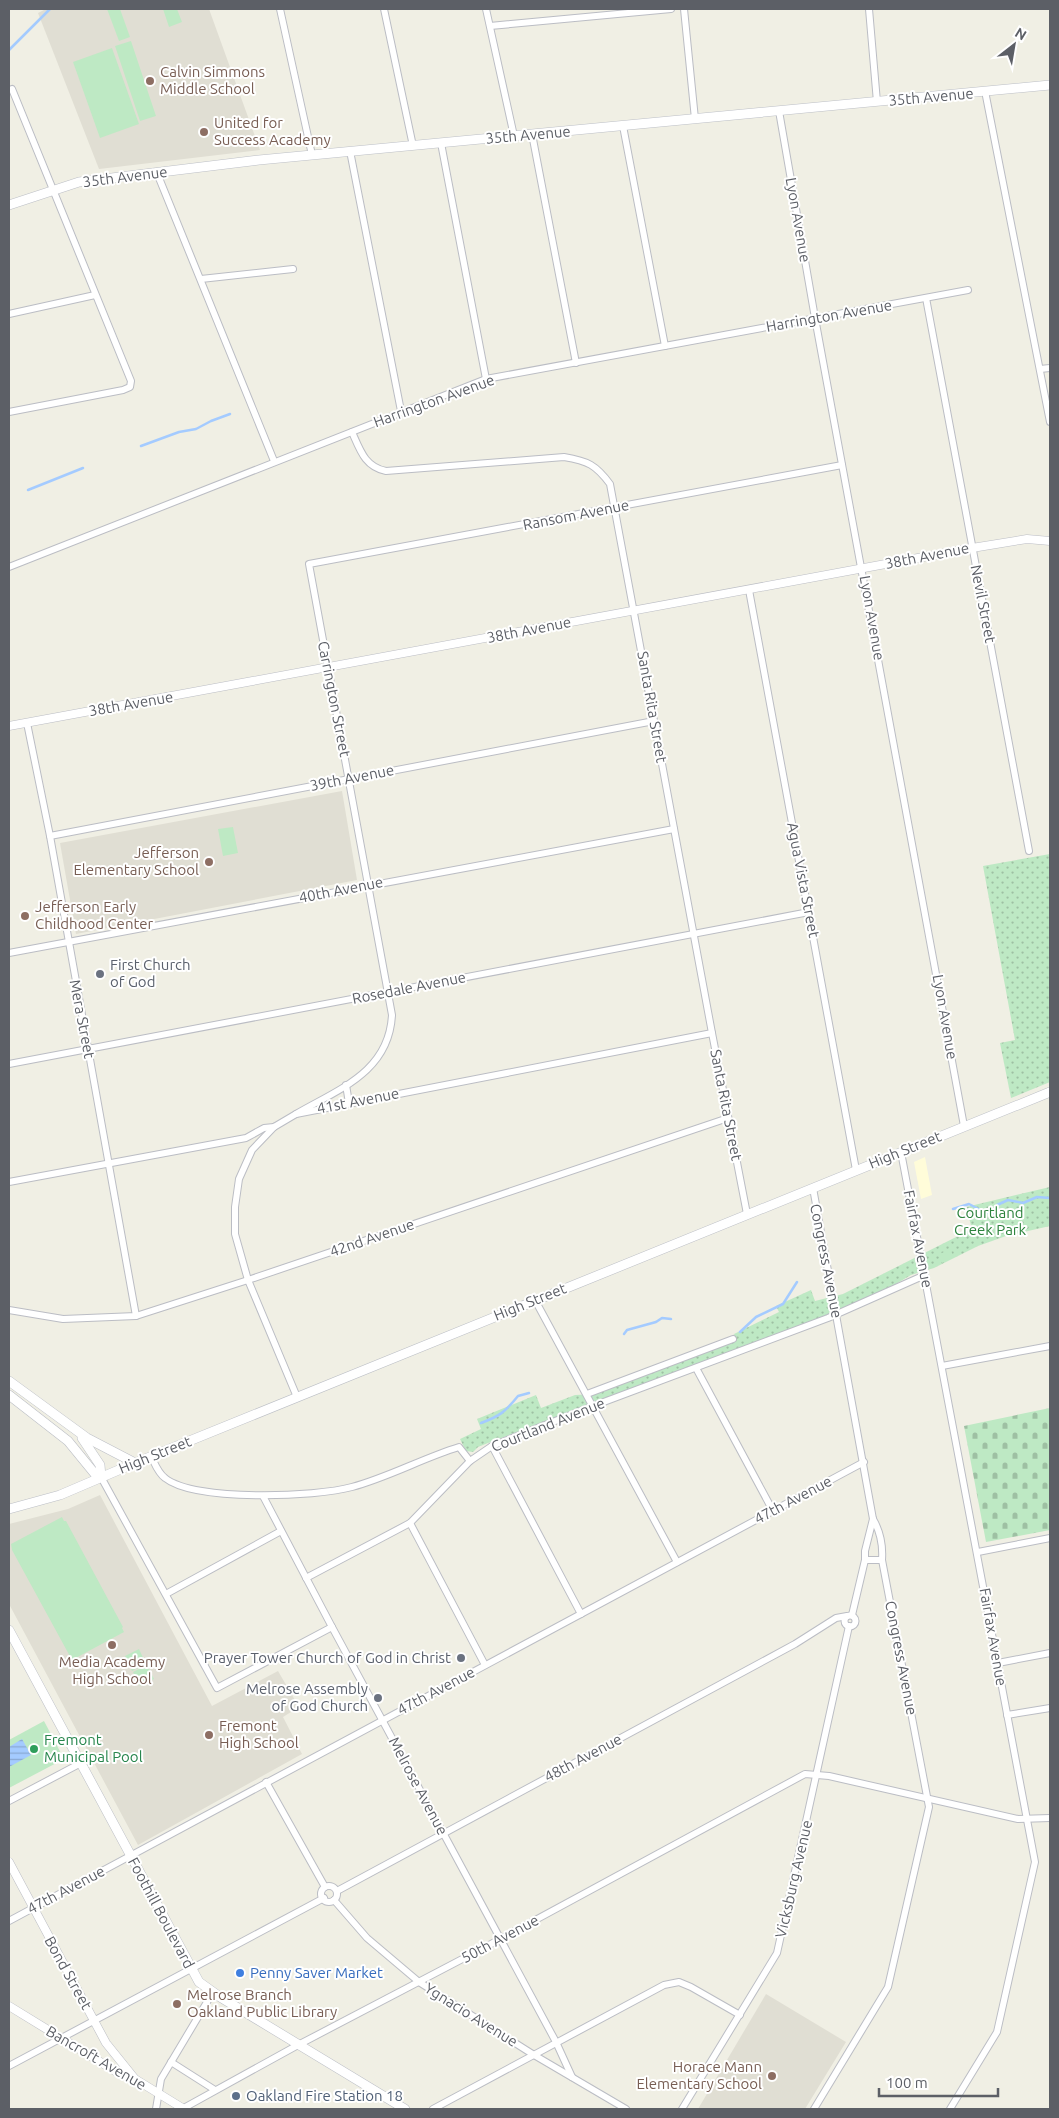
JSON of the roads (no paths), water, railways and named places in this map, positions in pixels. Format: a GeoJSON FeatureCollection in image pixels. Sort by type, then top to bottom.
{"type":"FeatureCollection","features":[{"type":"Feature","properties":{"kind":"main road","name":"35th Avenue"},"geometry":{"type":"LineString","coordinates":[[9,205],[79,182],[312,155],[1050,85]]}},
{"type":"Feature","properties":{"kind":"main road","name":"High Street"},"geometry":{"type":"LineString","coordinates":[[9,1509],[52,1498],[151,1456],[1050,1092]]}},
{"type":"Feature","properties":{"kind":"main road"},"geometry":{"type":"LineString","coordinates":[[9,1381],[87,1438],[135,1463]]}},
{"type":"Feature","properties":{"kind":"main road"},"geometry":{"type":"LineString","coordinates":[[9,1396],[68,1442],[95,1474],[101,1477],[102,1471],[94,1454],[85,1442],[65,1423]]}},
{"type":"Feature","properties":{"kind":"main road","name":"Foothill Boulevard"},"geometry":{"type":"LineString","coordinates":[[9,1630],[190,1969],[199,1982],[298,2045],[405,2109]]}},
{"type":"Feature","properties":{"kind":"street"},"geometry":{"type":"LineString","coordinates":[[280,9],[312,155]]}},
{"type":"Feature","properties":{"kind":"street"},"geometry":{"type":"LineString","coordinates":[[384,9],[413,146]]}},
{"type":"Feature","properties":{"kind":"street"},"geometry":{"type":"LineString","coordinates":[[486,9],[514,136]]}},
{"type":"Feature","properties":{"kind":"street"},"geometry":{"type":"LineString","coordinates":[[490,26],[671,9]]}},
{"type":"Feature","properties":{"kind":"street"},"geometry":{"type":"LineString","coordinates":[[684,9],[695,119]]}},
{"type":"Feature","properties":{"kind":"street"},"geometry":{"type":"LineString","coordinates":[[869,9],[877,102]]}},
{"type":"Feature","properties":{"kind":"street"},"geometry":{"type":"LineString","coordinates":[[9,412],[123,390],[130,387],[130,381],[12,89]]}},
{"type":"Feature","properties":{"kind":"street"},"geometry":{"type":"LineString","coordinates":[[986,91],[1050,422]]}},
{"type":"Feature","properties":{"kind":"street","name":"Lyon Avenue"},"geometry":{"type":"LineString","coordinates":[[779,111],[815,318],[863,568],[964,1126]]}},
{"type":"Feature","properties":{"kind":"street"},"geometry":{"type":"LineString","coordinates":[[623,126],[665,346]]}},
{"type":"Feature","properties":{"kind":"street"},"geometry":{"type":"LineString","coordinates":[[532,134],[576,363]]}},
{"type":"Feature","properties":{"kind":"street"},"geometry":{"type":"LineString","coordinates":[[441,143],[486,379]]}},
{"type":"Feature","properties":{"kind":"street"},"geometry":{"type":"LineString","coordinates":[[350,151],[401,412]]}},
{"type":"Feature","properties":{"kind":"street"},"geometry":{"type":"LineString","coordinates":[[156,173],[274,461]]}},
{"type":"Feature","properties":{"kind":"street"},"geometry":{"type":"LineString","coordinates":[[201,279],[293,269]]}},
{"type":"Feature","properties":{"kind":"street","name":"Harrington Avenue"},"geometry":{"type":"LineString","coordinates":[[9,567],[486,379],[968,290]]}},
{"type":"Feature","properties":{"kind":"street"},"geometry":{"type":"LineString","coordinates":[[9,314],[95,295]]}},
{"type":"Feature","properties":{"kind":"street","name":"Nevil Street"},"geometry":{"type":"LineString","coordinates":[[926,298],[1029,851]]}},
{"type":"Feature","properties":{"kind":"street"},"geometry":{"type":"LineString","coordinates":[[1040,369],[1050,368]]}},
{"type":"Feature","properties":{"kind":"street","name":"Santa Rita Street"},"geometry":{"type":"LineString","coordinates":[[352,432],[368,464],[376,469],[386,471],[564,457],[586,461],[599,469],[610,484],[747,1214]]}},
{"type":"Feature","properties":{"kind":"street","name":"Ransom Avenue"},"geometry":{"type":"LineString","coordinates":[[309,564],[842,465]]}},
{"type":"Feature","properties":{"kind":"street","name":"38th Avenue"},"geometry":{"type":"LineString","coordinates":[[9,726],[972,548],[1027,540],[1050,541]]}},
{"type":"Feature","properties":{"kind":"street","name":"Carrington Street"},"geometry":{"type":"LineString","coordinates":[[296,1114],[346,1085],[373,1065],[384,1048],[391,1027],[392,1015],[309,564]]}},
{"type":"Feature","properties":{"kind":"street","name":"Agua Vista Street"},"geometry":{"type":"LineString","coordinates":[[749,590],[856,1170]]}},
{"type":"Feature","properties":{"kind":"street","name":"39th Avenue"},"geometry":{"type":"LineString","coordinates":[[50,836],[654,721]]}},
{"type":"Feature","properties":{"kind":"street","name":"Mera Street"},"geometry":{"type":"LineString","coordinates":[[27,723],[50,836],[136,1316]]}},
{"type":"Feature","properties":{"kind":"street","name":"40th Avenue"},"geometry":{"type":"LineString","coordinates":[[9,953],[369,884],[674,829]]}},
{"type":"Feature","properties":{"kind":"street","name":"Rosedale Avenue"},"geometry":{"type":"LineString","coordinates":[[9,1064],[809,912]]}},
{"type":"Feature","properties":{"kind":"street","name":"41st Avenue"},"geometry":{"type":"LineString","coordinates":[[9,1182],[246,1138],[264,1128],[274,1128],[296,1114],[712,1033]]}},
{"type":"Feature","properties":{"kind":"street"},"geometry":{"type":"LineString","coordinates":[[346,1085],[349,1103]]}},
{"type":"Feature","properties":{"kind":"street","name":"42nd Avenue"},"geometry":{"type":"LineString","coordinates":[[9,1310],[63,1319],[136,1316],[728,1118]]}},
{"type":"Feature","properties":{"kind":"street"},"geometry":{"type":"LineString","coordinates":[[274,1128],[252,1150],[239,1179],[235,1208],[235,1234],[248,1280],[297,1397]]}},
{"type":"Feature","properties":{"kind":"street"},"geometry":{"type":"LineString","coordinates":[[246,1138],[252,1150]]}},
{"type":"Feature","properties":{"kind":"street","name":"Fairfax Avenue"},"geometry":{"type":"LineString","coordinates":[[902,1152],[1035,1862],[996,2032],[950,2109]]}},
{"type":"Feature","properties":{"kind":"street","name":"Congress Avenue"},"geometry":{"type":"LineString","coordinates":[[813,1188],[873,1519],[878,1528],[882,1560],[929,1807],[888,1987],[814,2109]]}},
{"type":"Feature","properties":{"kind":"street","name":"Courtland Avenue"},"geometry":{"type":"LineString","coordinates":[[306,1578],[410,1523],[470,1461],[492,1446],[836,1315],[925,1275]]}},
{"type":"Feature","properties":{"kind":"street"},"geometry":{"type":"LineString","coordinates":[[536,1300],[677,1562]]}},
{"type":"Feature","properties":{"kind":"street","name":"Courtland Avenue"},"geometry":{"type":"LineString","coordinates":[[587,1394],[733,1339]]}},
{"type":"Feature","properties":{"kind":"street"},"geometry":{"type":"LineString","coordinates":[[942,1366],[1050,1346]]}},
{"type":"Feature","properties":{"kind":"street"},"geometry":{"type":"LineString","coordinates":[[696,1368],[773,1511]]}},
{"type":"Feature","properties":{"kind":"street"},"geometry":{"type":"LineString","coordinates":[[492,1446],[581,1614]]}},
{"type":"Feature","properties":{"kind":"street"},"geometry":{"type":"LineString","coordinates":[[151,1456],[164,1478],[189,1489],[215,1493],[263,1496],[351,1487],[459,1447],[470,1461]]}},
{"type":"Feature","properties":{"kind":"street","name":"47th Avenue"},"geometry":{"type":"LineString","coordinates":[[9,1921],[864,1462]]}},
{"type":"Feature","properties":{"kind":"street"},"geometry":{"type":"LineString","coordinates":[[101,1477],[216,1688],[332,1627]]}},
{"type":"Feature","properties":{"kind":"street","name":"Melrose Avenue"},"geometry":{"type":"LineString","coordinates":[[263,1496],[499,1940],[556,2042],[572,2077]]}},
{"type":"Feature","properties":{"kind":"street"},"geometry":{"type":"LineString","coordinates":[[848,1626],[844,1621],[849,1616],[865,1560],[865,1551],[873,1519]]}},
{"type":"Feature","properties":{"kind":"street"},"geometry":{"type":"LineString","coordinates":[[410,1523],[485,1665]]}},
{"type":"Feature","properties":{"kind":"street"},"geometry":{"type":"LineString","coordinates":[[166,1594],[281,1531]]}},
{"type":"Feature","properties":{"kind":"street"},"geometry":{"type":"LineString","coordinates":[[978,1552],[1050,1538]]}},
{"type":"Feature","properties":{"kind":"street"},"geometry":{"type":"LineString","coordinates":[[865,1560],[882,1560]]}},
{"type":"Feature","properties":{"kind":"street","name":"48th Avenue"},"geometry":{"type":"LineString","coordinates":[[337,1891],[795,1644],[840,1616],[849,1616]]}},
{"type":"Feature","properties":{"kind":"street"},"geometry":{"type":"LineString","coordinates":[[828,1624],[854,1625],[856,1621],[849,1616]]}},
{"type":"Feature","properties":{"kind":"street","name":"Vicksburg Avenue"},"geometry":{"type":"LineString","coordinates":[[682,2109],[777,1953],[848,1626]]}},
{"type":"Feature","properties":{"kind":"street"},"geometry":{"type":"LineString","coordinates":[[998,1663],[1050,1653]]}},
{"type":"Feature","properties":{"kind":"street"},"geometry":{"type":"LineString","coordinates":[[1007,1715],[1050,1708]]}},
{"type":"Feature","properties":{"kind":"street"},"geometry":{"type":"LineString","coordinates":[[9,1801],[81,1763]]}},
{"type":"Feature","properties":{"kind":"street","name":"50th Avenue"},"geometry":{"type":"LineString","coordinates":[[183,2109],[298,2045],[499,1940],[805,1774],[817,1774]]}},
{"type":"Feature","properties":{"kind":"street"},"geometry":{"type":"LineString","coordinates":[[817,1774],[1027,1820],[1050,1818]]}},
{"type":"Feature","properties":{"kind":"street"},"geometry":{"type":"LineString","coordinates":[[266,1782],[325,1887]]}},
{"type":"Feature","properties":{"kind":"street","name":"Bond Street"},"geometry":{"type":"LineString","coordinates":[[9,1862],[106,2043],[135,2079]]}},
{"type":"Feature","properties":{"kind":"street"},"geometry":{"type":"LineString","coordinates":[[325,1887],[335,1888],[337,1891],[334,1900],[330,1901],[324,1898],[322,1892],[325,1887]]}},
{"type":"Feature","properties":{"kind":"street"},"geometry":{"type":"LineString","coordinates":[[9,2066],[324,1898]]}},
{"type":"Feature","properties":{"kind":"street","name":"Ygnacio Avenue"},"geometry":{"type":"LineString","coordinates":[[334,1900],[366,1938],[419,1982],[626,2109]]}},
{"type":"Feature","properties":{"kind":"street"},"geometry":{"type":"LineString","coordinates":[[433,2109],[664,1985],[679,1982],[740,2015]]}},
{"type":"Feature","properties":{"kind":"street"},"geometry":{"type":"LineString","coordinates":[[156,2109],[161,2079],[213,1992]]}},
{"type":"Feature","properties":{"kind":"street","name":"Bancroft Avenue"},"geometry":{"type":"LineString","coordinates":[[9,2006],[115,2071],[135,2079],[183,2109]]}},
{"type":"Feature","properties":{"kind":"street"},"geometry":{"type":"LineString","coordinates":[[171,2062],[215,2090]]}},
{"type":"Feature","properties":{"kind":"water"},"geometry":{"type":"Polygon","coordinates":[[[22,1739],[31,1755],[9,1767],[9,1747],[22,1739]]]}},
{"type":"Feature","properties":{"kind":"waterway"},"geometry":{"type":"LineString","coordinates":[[9,50],[50,9]]}},
{"type":"Feature","properties":{"kind":"waterway"},"geometry":{"type":"LineString","coordinates":[[141,446],[179,432],[196,429],[230,414]]}},
{"type":"Feature","properties":{"kind":"waterway"},"geometry":{"type":"LineString","coordinates":[[28,490],[83,468]]}},
{"type":"Feature","properties":{"kind":"waterway"},"geometry":{"type":"LineString","coordinates":[[953,1209],[969,1204],[986,1213],[993,1211],[997,1205],[1008,1200],[1023,1203],[1037,1197],[1050,1198]]}},
{"type":"Feature","properties":{"kind":"waterway"},"geometry":{"type":"LineString","coordinates":[[992,1217],[993,1211]]}},
{"type":"Feature","properties":{"kind":"waterway"},"geometry":{"type":"LineString","coordinates":[[740,1332],[756,1317],[783,1304],[797,1282]]}},
{"type":"Feature","properties":{"kind":"waterway"},"geometry":{"type":"LineString","coordinates":[[624,1334],[627,1330],[656,1322],[662,1318],[671,1319]]}},
{"type":"Feature","properties":{"kind":"waterway"},"geometry":{"type":"LineString","coordinates":[[481,1423],[502,1413],[518,1396],[529,1393]]}},
{"type":"Feature","properties":{"kind":"place","name":"Calvin Simmons Middle School"},"geometry":{"type":"Point","coordinates":[150,81]}},
{"type":"Feature","properties":{"kind":"place","name":"United for Success Academy"},"geometry":{"type":"Point","coordinates":[204,132]}},
{"type":"Feature","properties":{"kind":"place","name":"Jefferson Elementary School"},"geometry":{"type":"Point","coordinates":[209,862]}},
{"type":"Feature","properties":{"kind":"place","name":"Jefferson Early Childhood Center"},"geometry":{"type":"Point","coordinates":[25,916]}},
{"type":"Feature","properties":{"kind":"place","name":"First Church of God"},"geometry":{"type":"Point","coordinates":[100,974]}},
{"type":"Feature","properties":{"kind":"place","name":"Media Academy High School"},"geometry":{"type":"Point","coordinates":[112,1645]}},
{"type":"Feature","properties":{"kind":"place","name":"Prayer Tower Church of God in Christ"},"geometry":{"type":"Point","coordinates":[461,1658]}},
{"type":"Feature","properties":{"kind":"place","name":"Melrose Assembly of God Church"},"geometry":{"type":"Point","coordinates":[378,1698]}},
{"type":"Feature","properties":{"kind":"place","name":"Fremont High School"},"geometry":{"type":"Point","coordinates":[209,1735]}},
{"type":"Feature","properties":{"kind":"place","name":"Fremont Municipal Pool"},"geometry":{"type":"Point","coordinates":[34,1749]}},
{"type":"Feature","properties":{"kind":"place","name":"Penny Saver Market"},"geometry":{"type":"Point","coordinates":[240,1973]}},
{"type":"Feature","properties":{"kind":"place","name":"Melrose Branch Oakland Public Library"},"geometry":{"type":"Point","coordinates":[177,2004]}},
{"type":"Feature","properties":{"kind":"place","name":"Horace Mann Elementary School"},"geometry":{"type":"Point","coordinates":[772,2076]}},
{"type":"Feature","properties":{"kind":"place","name":"Oakland Fire Station 18"},"geometry":{"type":"Point","coordinates":[236,2096]}},
{"type":"Feature","properties":{"kind":"park label","name":"Courtland Creek Park"},"geometry":{"type":"Point","coordinates":[990,1222]}}]}
